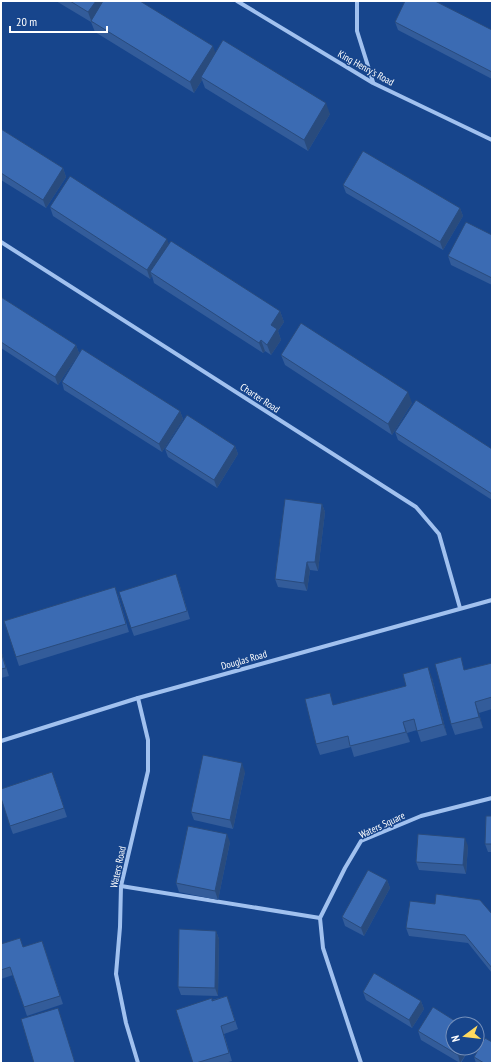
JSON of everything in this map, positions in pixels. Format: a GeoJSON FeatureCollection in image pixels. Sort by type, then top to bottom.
{"type":"FeatureCollection","features":[{"type":"Feature","properties":{"kind":"street","name":"King Henry's Road"},"geometry":{"type":"LineString","coordinates":[[236,1],[373,82],[492,140]]}},
{"type":"Feature","properties":{"kind":"street"},"geometry":{"type":"LineString","coordinates":[[357,1],[357,31],[373,82]]}},
{"type":"Feature","properties":{"kind":"street","name":"Charter Road"},"geometry":{"type":"LineString","coordinates":[[1,242],[416,507],[439,534],[460,608]]}},
{"type":"Feature","properties":{"kind":"street","name":"Douglas Road"},"geometry":{"type":"LineString","coordinates":[[1,741],[138,698],[492,600]]}},
{"type":"Feature","properties":{"kind":"street","name":"Waters Road"},"geometry":{"type":"LineString","coordinates":[[138,698],[148,740],[148,771],[121,886],[120,927],[116,974],[126,1023],[138,1063]]}},
{"type":"Feature","properties":{"kind":"street","name":"Waters Square"},"geometry":{"type":"LineString","coordinates":[[320,918],[345,868],[361,841],[422,816],[492,798]]}},
{"type":"Feature","properties":{"kind":"street"},"geometry":{"type":"LineString","coordinates":[[121,886],[320,918],[323,948],[361,1063]]}},
{"type":"Feature","properties":{"kind":"building"},"geometry":{"type":"Polygon","coordinates":[[[70,1],[96,1],[88,12],[70,1]]]}},
{"type":"Feature","properties":{"kind":"building"},"geometry":{"type":"Polygon","coordinates":[[[103,1],[140,1],[213,46],[190,82],[91,21],[103,1]]]}},
{"type":"Feature","properties":{"kind":"building"},"geometry":{"type":"Polygon","coordinates":[[[405,1],[435,1],[492,30],[492,72],[395,22],[405,1]]]}},
{"type":"Feature","properties":{"kind":"building"},"geometry":{"type":"Polygon","coordinates":[[[223,40],[326,103],[304,140],[201,77],[223,40]]]}},
{"type":"Feature","properties":{"kind":"building"},"geometry":{"type":"Polygon","coordinates":[[[1,129],[63,168],[43,200],[1,173],[1,129]]]}},
{"type":"Feature","properties":{"kind":"building"},"geometry":{"type":"Polygon","coordinates":[[[363,151],[460,208],[440,242],[343,185],[363,151]]]}},
{"type":"Feature","properties":{"kind":"building"},"geometry":{"type":"Polygon","coordinates":[[[70,176],[167,239],[147,270],[50,207],[70,176]]]}},
{"type":"Feature","properties":{"kind":"building"},"geometry":{"type":"Polygon","coordinates":[[[466,222],[492,235],[492,278],[448,256],[466,222]]]}},
{"type":"Feature","properties":{"kind":"building"},"geometry":{"type":"Polygon","coordinates":[[[171,241],[280,311],[271,325],[277,329],[267,345],[261,340],[259,343],[150,272],[171,241]]]}},
{"type":"Feature","properties":{"kind":"building"},"geometry":{"type":"Polygon","coordinates":[[[1,297],[76,345],[55,377],[1,342],[1,297]]]}},
{"type":"Feature","properties":{"kind":"building"},"geometry":{"type":"Polygon","coordinates":[[[301,323],[408,392],[388,424],[281,355],[301,323]]]}},
{"type":"Feature","properties":{"kind":"building"},"geometry":{"type":"Polygon","coordinates":[[[82,349],[180,411],[159,444],[62,382],[82,349]]]}},
{"type":"Feature","properties":{"kind":"building"},"geometry":{"type":"Polygon","coordinates":[[[416,400],[492,449],[492,494],[395,432],[416,400]]]}},
{"type":"Feature","properties":{"kind":"building"},"geometry":{"type":"Polygon","coordinates":[[[187,415],[235,446],[214,480],[165,449],[187,415]]]}},
{"type":"Feature","properties":{"kind":"building"},"geometry":{"type":"Polygon","coordinates":[[[285,499],[322,504],[315,562],[307,562],[304,583],[275,579],[285,499]]]}},
{"type":"Feature","properties":{"kind":"building"},"geometry":{"type":"Polygon","coordinates":[[[176,574],[187,611],[131,628],[119,592],[176,574]]]}},
{"type":"Feature","properties":{"kind":"building"},"geometry":{"type":"Polygon","coordinates":[[[115,587],[126,624],[16,657],[4,621],[115,587]]]}},
{"type":"Feature","properties":{"kind":"building"},"geometry":{"type":"Polygon","coordinates":[[[1,652],[6,668],[1,669],[1,652]]]}},
{"type":"Feature","properties":{"kind":"building"},"geometry":{"type":"Polygon","coordinates":[[[461,657],[464,670],[492,663],[492,697],[475,702],[479,717],[451,724],[435,664],[461,657]]]}},
{"type":"Feature","properties":{"kind":"building"},"geometry":{"type":"Polygon","coordinates":[[[428,667],[443,724],[417,731],[414,719],[403,722],[406,732],[350,746],[348,736],[316,744],[305,699],[330,693],[333,705],[406,686],[403,674],[428,667]]]}},
{"type":"Feature","properties":{"kind":"building"},"geometry":{"type":"Polygon","coordinates":[[[203,755],[242,763],[230,820],[191,812],[203,755]]]}},
{"type":"Feature","properties":{"kind":"building"},"geometry":{"type":"Polygon","coordinates":[[[52,772],[64,808],[10,826],[1,798],[1,789],[52,772]]]}},
{"type":"Feature","properties":{"kind":"building"},"geometry":{"type":"Polygon","coordinates":[[[486,816],[492,816],[492,844],[485,844],[486,816]]]}},
{"type":"Feature","properties":{"kind":"building"},"geometry":{"type":"Polygon","coordinates":[[[188,826],[227,834],[215,891],[176,883],[188,826]]]}},
{"type":"Feature","properties":{"kind":"building"},"geometry":{"type":"Polygon","coordinates":[[[418,834],[465,838],[463,865],[416,862],[418,834]]]}},
{"type":"Feature","properties":{"kind":"building"},"geometry":{"type":"Polygon","coordinates":[[[368,870],[387,880],[361,928],[342,917],[368,870]]]}},
{"type":"Feature","properties":{"kind":"building"},"geometry":{"type":"Polygon","coordinates":[[[436,894],[480,900],[492,914],[492,968],[465,935],[406,928],[410,901],[435,904],[436,894]]]}},
{"type":"Feature","properties":{"kind":"building"},"geometry":{"type":"Polygon","coordinates":[[[179,929],[216,931],[215,988],[178,987],[179,929]]]}},
{"type":"Feature","properties":{"kind":"building"},"geometry":{"type":"Polygon","coordinates":[[[20,938],[23,947],[42,941],[60,996],[24,1007],[10,967],[1,970],[1,944],[20,938]]]}},
{"type":"Feature","properties":{"kind":"building"},"geometry":{"type":"Polygon","coordinates":[[[374,973],[421,1001],[409,1020],[363,992],[374,973]]]}},
{"type":"Feature","properties":{"kind":"building"},"geometry":{"type":"Polygon","coordinates":[[[227,996],[235,1021],[221,1026],[229,1053],[193,1063],[176,1010],[212,998],[212,1001],[227,996]]]}},
{"type":"Feature","properties":{"kind":"building"},"geometry":{"type":"Polygon","coordinates":[[[433,1007],[447,1016],[445,1016],[445,1047],[418,1031],[433,1007]]]}},
{"type":"Feature","properties":{"kind":"building"},"geometry":{"type":"Polygon","coordinates":[[[58,1008],[75,1063],[34,1063],[21,1019],[58,1008]]]}},
{"type":"Feature","properties":{"kind":"building"},"geometry":{"type":"Polygon","coordinates":[[[485,1038],[492,1042],[492,1063],[484,1063],[474,1057],[485,1056],[485,1038]]]}}]}
